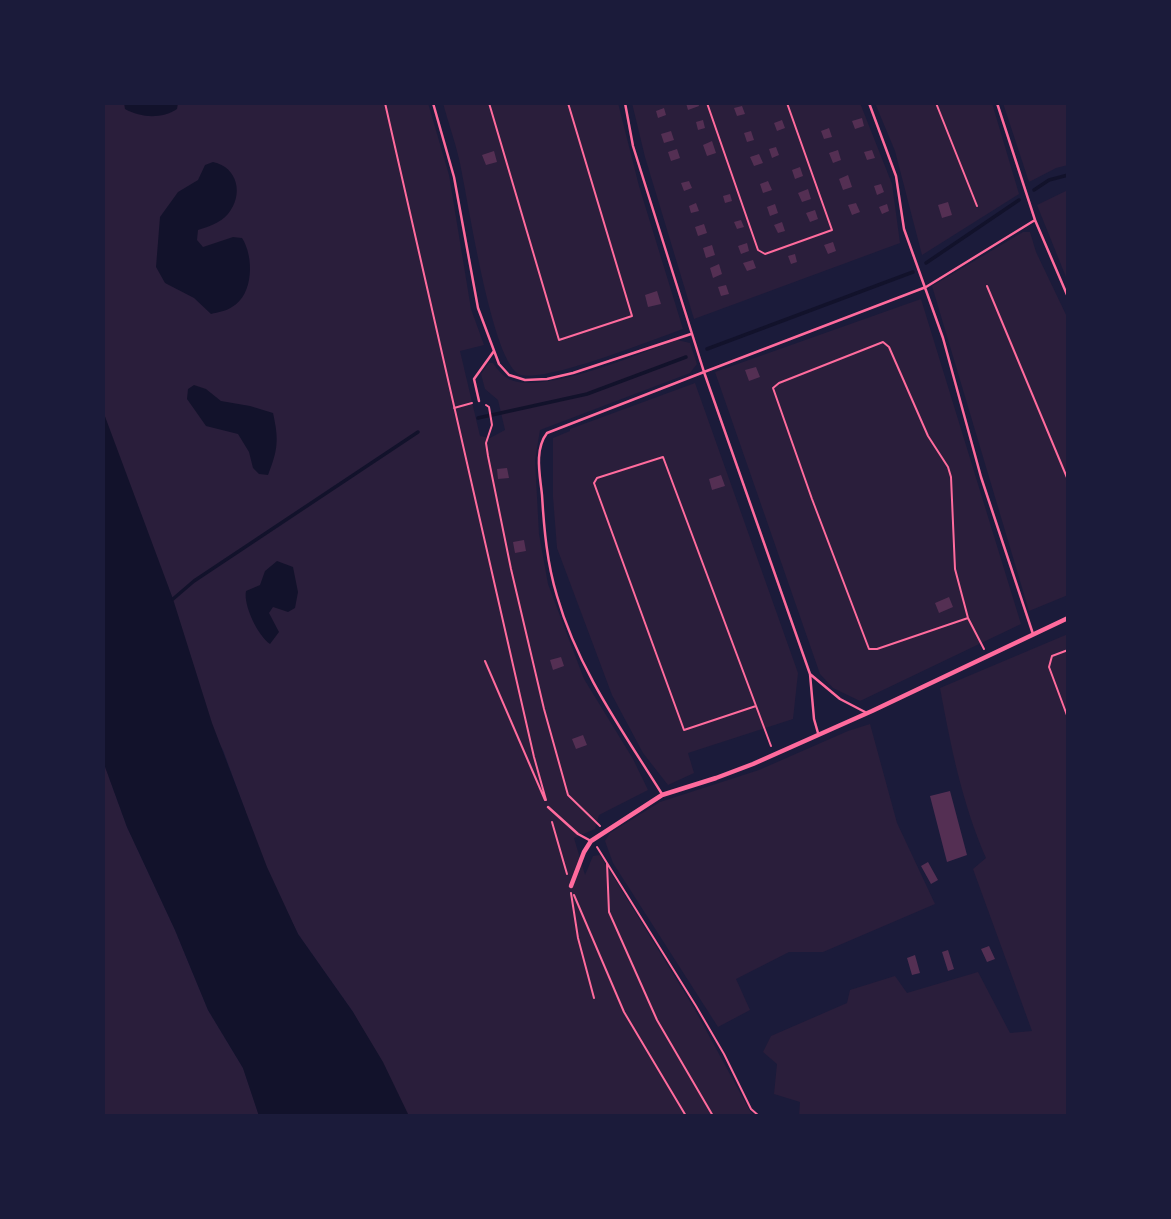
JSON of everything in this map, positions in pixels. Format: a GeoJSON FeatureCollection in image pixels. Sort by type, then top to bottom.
{"type":"FeatureCollection","features":[{"type":"Feature","properties":{"kind":"street"},"geometry":{"type":"LineString","coordinates":[[571,886],[591,841],[662,795],[716,778],[819,735],[1068,618]]}},
{"type":"Feature","properties":{"kind":"lane"},"geometry":{"type":"LineString","coordinates":[[433,103],[454,177],[478,308],[499,364],[509,375],[525,380],[547,379],[691,334]]}},
{"type":"Feature","properties":{"kind":"lane"},"geometry":{"type":"LineString","coordinates":[[625,103],[634,146],[691,334],[810,674],[814,719],[819,735]]}},
{"type":"Feature","properties":{"kind":"lane"},"geometry":{"type":"LineString","coordinates":[[869,103],[896,176],[904,229],[943,338],[981,477],[1033,634]]}},
{"type":"Feature","properties":{"kind":"lane"},"geometry":{"type":"LineString","coordinates":[[997,103],[1035,220],[1068,297]]}},
{"type":"Feature","properties":{"kind":"lane"},"geometry":{"type":"LineString","coordinates":[[662,795],[622,734],[594,684],[578,653],[557,596],[544,530],[539,457],[542,440],[547,433],[926,287],[1035,220]]}},
{"type":"Feature","properties":{"kind":"lane"},"geometry":{"type":"LineString","coordinates":[[479,401],[474,379],[494,351]]}},
{"type":"Feature","properties":{"kind":"lane"},"geometry":{"type":"LineString","coordinates":[[810,674],[840,699],[867,713]]}},
{"type":"Feature","properties":{"kind":"lane"},"geometry":{"type":"LineString","coordinates":[[548,807],[578,834],[591,841]]}},
{"type":"Feature","properties":{"kind":"path"},"geometry":{"type":"LineString","coordinates":[[385,103],[534,757],[571,886],[624,1012],[686,1116]]}},
{"type":"Feature","properties":{"kind":"path"},"geometry":{"type":"LineString","coordinates":[[489,103],[559,340],[632,316],[568,103]]}},
{"type":"Feature","properties":{"kind":"path"},"geometry":{"type":"LineString","coordinates":[[707,103],[758,250],[765,254],[832,230],[787,103]]}},
{"type":"Feature","properties":{"kind":"path"},"geometry":{"type":"LineString","coordinates":[[936,103],[977,206]]}},
{"type":"Feature","properties":{"kind":"path"},"geometry":{"type":"LineString","coordinates":[[987,286],[1068,480]]}},
{"type":"Feature","properties":{"kind":"path"},"geometry":{"type":"LineString","coordinates":[[968,618],[877,649],[869,649],[773,388],[779,383],[883,342],[889,347],[928,436],[948,467],[951,477],[955,569],[968,618],[980,644]]}},
{"type":"Feature","properties":{"kind":"path"},"geometry":{"type":"LineString","coordinates":[[453,408],[472,403]]}},
{"type":"Feature","properties":{"kind":"path"},"geometry":{"type":"LineString","coordinates":[[489,407],[492,425],[486,443],[544,709],[568,795],[605,831]]}},
{"type":"Feature","properties":{"kind":"path"},"geometry":{"type":"LineString","coordinates":[[756,706],[684,730],[594,483],[597,478],[663,457],[774,754]]}},
{"type":"Feature","properties":{"kind":"path"},"geometry":{"type":"LineString","coordinates":[[1068,650],[1052,656],[1049,667],[1068,718]]}},
{"type":"Feature","properties":{"kind":"path"},"geometry":{"type":"LineString","coordinates":[[485,661],[548,807]]}},
{"type":"Feature","properties":{"kind":"path"},"geometry":{"type":"LineString","coordinates":[[591,841],[607,862],[724,1054],[751,1109],[759,1116]]}},
{"type":"Feature","properties":{"kind":"path"},"geometry":{"type":"LineString","coordinates":[[607,862],[609,912],[657,1020],[713,1116]]}},
{"type":"Feature","properties":{"kind":"path"},"geometry":{"type":"LineString","coordinates":[[571,886],[571,905],[594,998]]}},
{"type":"Feature","properties":{"kind":"shaded area"},"geometry":{"type":"Polygon","coordinates":[[[103,103],[428,103],[449,175],[471,309],[484,345],[460,351],[480,436],[490,438],[505,430],[498,400],[485,389],[481,374],[489,363],[493,363],[510,379],[534,383],[597,369],[677,340],[690,343],[697,364],[690,373],[540,430],[535,460],[539,534],[548,584],[584,679],[633,759],[648,790],[599,815],[595,829],[574,838],[585,875],[593,856],[600,855],[694,1008],[755,1116],[408,1116],[353,1012],[298,934],[271,880],[247,822],[223,750],[213,733],[103,416],[103,103]]]}},
{"type":"Feature","properties":{"kind":"shaded area"},"geometry":{"type":"Polygon","coordinates":[[[124,103],[178,103],[177,109],[171,112],[145,116],[125,109],[124,103]]]}},
{"type":"Feature","properties":{"kind":"shaded area"},"geometry":{"type":"Polygon","coordinates":[[[443,103],[618,103],[639,186],[683,329],[600,359],[553,372],[521,375],[510,365],[500,343],[482,277],[459,159],[443,103]]]}},
{"type":"Feature","properties":{"kind":"shaded area"},"geometry":{"type":"Polygon","coordinates":[[[632,103],[860,103],[892,184],[900,243],[694,319],[645,157],[632,103]]]}},
{"type":"Feature","properties":{"kind":"shaded area"},"geometry":{"type":"Polygon","coordinates":[[[875,103],[992,103],[1019,194],[922,255],[895,151],[875,103]]]}},
{"type":"Feature","properties":{"kind":"shaded area"},"geometry":{"type":"Polygon","coordinates":[[[1003,103],[1068,103],[1068,165],[1029,182],[1003,103]]]}},
{"type":"Feature","properties":{"kind":"shaded area"},"geometry":{"type":"Polygon","coordinates":[[[213,162],[221,165],[233,176],[236,199],[225,217],[198,230],[197,240],[203,247],[233,237],[242,238],[249,255],[250,275],[245,294],[239,301],[228,310],[211,314],[194,298],[165,283],[156,267],[160,217],[178,192],[198,180],[205,165],[213,162]]]}},
{"type":"Feature","properties":{"kind":"shaded area"},"geometry":{"type":"Polygon","coordinates":[[[1068,190],[1068,282],[1037,205],[1068,190]]]}},
{"type":"Feature","properties":{"kind":"shaded area"},"geometry":{"type":"Polygon","coordinates":[[[1023,232],[1030,232],[1036,252],[1068,319],[1068,595],[1029,611],[932,286],[1023,232]]]}},
{"type":"Feature","properties":{"kind":"shaded area"},"geometry":{"type":"Polygon","coordinates":[[[921,299],[1021,624],[860,701],[833,688],[820,674],[715,372],[921,299]]]}},
{"type":"Feature","properties":{"kind":"shaded area"},"geometry":{"type":"Polygon","coordinates":[[[695,383],[798,673],[793,719],[688,753],[694,773],[668,785],[643,753],[612,695],[557,548],[553,497],[553,438],[570,429],[695,383]]]}},
{"type":"Feature","properties":{"kind":"shaded area"},"geometry":{"type":"Polygon","coordinates":[[[194,385],[206,389],[221,401],[273,413],[276,445],[268,475],[259,474],[253,468],[249,452],[238,434],[206,426],[187,399],[188,389],[194,385]]]}},
{"type":"Feature","properties":{"kind":"shaded area"},"geometry":{"type":"Polygon","coordinates":[[[103,411],[173,599],[212,723],[267,867],[298,934],[353,1012],[383,1062],[409,1116],[259,1116],[243,1068],[208,1010],[175,930],[127,827],[103,761],[103,411]]]}},
{"type":"Feature","properties":{"kind":"shaded area"},"geometry":{"type":"Polygon","coordinates":[[[277,561],[293,567],[298,592],[295,608],[288,612],[273,607],[269,613],[279,632],[270,644],[252,620],[246,591],[260,585],[265,571],[277,561]]]}},
{"type":"Feature","properties":{"kind":"shaded area"},"geometry":{"type":"Polygon","coordinates":[[[1068,634],[1068,1116],[799,1116],[800,1102],[774,1094],[777,1064],[763,1052],[771,1036],[847,1003],[850,990],[895,976],[907,993],[978,972],[1010,1033],[1032,1031],[973,869],[986,858],[964,796],[940,688],[1068,634]]]}},
{"type":"Feature","properties":{"kind":"shaded area"},"geometry":{"type":"Polygon","coordinates":[[[870,724],[897,823],[935,904],[823,952],[789,952],[736,979],[750,1010],[718,1027],[613,863],[605,841],[610,833],[660,802],[759,770],[870,724]]]}},
{"type":"Feature","properties":{"kind":"shaded area"},"geometry":{"type":"Polygon","coordinates":[[[103,761],[127,827],[175,930],[208,1010],[243,1068],[259,1116],[103,1116],[103,761]]]}},
{"type":"Feature","properties":{"kind":"building"},"geometry":{"type":"Polygon","coordinates":[[[686,103],[698,103],[699,106],[688,110],[686,103]]]}},
{"type":"Feature","properties":{"kind":"building"},"geometry":{"type":"Polygon","coordinates":[[[742,106],[745,114],[737,116],[734,108],[742,106]]]}},
{"type":"Feature","properties":{"kind":"building"},"geometry":{"type":"Polygon","coordinates":[[[664,108],[666,115],[658,118],[656,111],[664,108]]]}},
{"type":"Feature","properties":{"kind":"building"},"geometry":{"type":"Polygon","coordinates":[[[862,118],[864,126],[855,129],[852,121],[862,118]]]}},
{"type":"Feature","properties":{"kind":"building"},"geometry":{"type":"Polygon","coordinates":[[[703,120],[705,128],[698,130],[696,122],[703,120]]]}},
{"type":"Feature","properties":{"kind":"building"},"geometry":{"type":"Polygon","coordinates":[[[782,120],[785,128],[777,131],[774,123],[782,120]]]}},
{"type":"Feature","properties":{"kind":"building"},"geometry":{"type":"Polygon","coordinates":[[[829,128],[832,137],[824,139],[821,131],[829,128]]]}},
{"type":"Feature","properties":{"kind":"building"},"geometry":{"type":"Polygon","coordinates":[[[671,131],[674,140],[664,143],[661,134],[671,131]]]}},
{"type":"Feature","properties":{"kind":"building"},"geometry":{"type":"Polygon","coordinates":[[[751,131],[754,140],[747,142],[744,133],[751,131]]]}},
{"type":"Feature","properties":{"kind":"building"},"geometry":{"type":"Polygon","coordinates":[[[712,141],[716,153],[707,156],[703,145],[712,141]]]}},
{"type":"Feature","properties":{"kind":"building"},"geometry":{"type":"Polygon","coordinates":[[[776,147],[779,155],[772,158],[769,149],[776,147]]]}},
{"type":"Feature","properties":{"kind":"building"},"geometry":{"type":"Polygon","coordinates":[[[677,149],[680,158],[671,161],[668,152],[677,149]]]}},
{"type":"Feature","properties":{"kind":"building"},"geometry":{"type":"Polygon","coordinates":[[[838,150],[841,160],[833,163],[829,153],[838,150]]]}},
{"type":"Feature","properties":{"kind":"building"},"geometry":{"type":"Polygon","coordinates":[[[872,150],[875,158],[867,160],[864,152],[872,150]]]}},
{"type":"Feature","properties":{"kind":"building"},"geometry":{"type":"Polygon","coordinates":[[[494,151],[497,162],[486,165],[482,155],[494,151]]]}},
{"type":"Feature","properties":{"kind":"building"},"geometry":{"type":"Polygon","coordinates":[[[759,154],[763,163],[754,166],[750,157],[759,154]]]}},
{"type":"Feature","properties":{"kind":"building"},"geometry":{"type":"Polygon","coordinates":[[[800,167],[803,176],[795,179],[792,170],[800,167]]]}},
{"type":"Feature","properties":{"kind":"building"},"geometry":{"type":"Polygon","coordinates":[[[848,175],[852,187],[843,190],[839,179],[848,175]]]}},
{"type":"Feature","properties":{"kind":"building"},"geometry":{"type":"Polygon","coordinates":[[[689,181],[692,188],[684,191],[681,183],[689,181]]]}},
{"type":"Feature","properties":{"kind":"building"},"geometry":{"type":"Polygon","coordinates":[[[768,181],[772,190],[763,193],[760,184],[768,181]]]}},
{"type":"Feature","properties":{"kind":"building"},"geometry":{"type":"Polygon","coordinates":[[[881,184],[884,192],[877,195],[874,186],[881,184]]]}},
{"type":"Feature","properties":{"kind":"building"},"geometry":{"type":"Polygon","coordinates":[[[808,189],[811,199],[802,202],[798,193],[808,189]]]}},
{"type":"Feature","properties":{"kind":"building"},"geometry":{"type":"Polygon","coordinates":[[[730,194],[732,201],[725,203],[723,196],[730,194]]]}},
{"type":"Feature","properties":{"kind":"building"},"geometry":{"type":"Polygon","coordinates":[[[948,202],[952,215],[942,218],[938,205],[948,202]]]}},
{"type":"Feature","properties":{"kind":"building"},"geometry":{"type":"Polygon","coordinates":[[[696,203],[699,211],[691,213],[689,206],[696,203]]]}},
{"type":"Feature","properties":{"kind":"building"},"geometry":{"type":"Polygon","coordinates":[[[856,203],[860,212],[852,215],[848,205],[856,203]]]}},
{"type":"Feature","properties":{"kind":"building"},"geometry":{"type":"Polygon","coordinates":[[[775,204],[778,213],[770,216],[767,207],[775,204]]]}},
{"type":"Feature","properties":{"kind":"building"},"geometry":{"type":"Polygon","coordinates":[[[887,204],[889,211],[882,214],[879,207],[887,204]]]}},
{"type":"Feature","properties":{"kind":"building"},"geometry":{"type":"Polygon","coordinates":[[[815,210],[818,219],[810,222],[806,213],[815,210]]]}},
{"type":"Feature","properties":{"kind":"building"},"geometry":{"type":"Polygon","coordinates":[[[741,220],[744,227],[737,229],[734,222],[741,220]]]}},
{"type":"Feature","properties":{"kind":"building"},"geometry":{"type":"Polygon","coordinates":[[[782,222],[785,231],[778,233],[774,225],[782,222]]]}},
{"type":"Feature","properties":{"kind":"building"},"geometry":{"type":"Polygon","coordinates":[[[704,224],[707,233],[698,236],[695,227],[704,224]]]}},
{"type":"Feature","properties":{"kind":"building"},"geometry":{"type":"Polygon","coordinates":[[[833,242],[836,251],[828,254],[824,245],[833,242]]]}},
{"type":"Feature","properties":{"kind":"building"},"geometry":{"type":"Polygon","coordinates":[[[747,243],[749,251],[741,254],[738,246],[747,243]]]}},
{"type":"Feature","properties":{"kind":"building"},"geometry":{"type":"Polygon","coordinates":[[[712,245],[715,255],[706,258],[703,248],[712,245]]]}},
{"type":"Feature","properties":{"kind":"building"},"geometry":{"type":"Polygon","coordinates":[[[795,254],[797,262],[791,264],[788,256],[795,254]]]}},
{"type":"Feature","properties":{"kind":"building"},"geometry":{"type":"Polygon","coordinates":[[[753,260],[756,268],[747,271],[743,263],[753,260]]]}},
{"type":"Feature","properties":{"kind":"building"},"geometry":{"type":"Polygon","coordinates":[[[719,264],[722,274],[713,278],[710,268],[719,264]]]}},
{"type":"Feature","properties":{"kind":"building"},"geometry":{"type":"Polygon","coordinates":[[[726,285],[729,294],[721,296],[718,287],[726,285]]]}},
{"type":"Feature","properties":{"kind":"building"},"geometry":{"type":"Polygon","coordinates":[[[657,291],[661,304],[648,307],[645,295],[657,291]]]}},
{"type":"Feature","properties":{"kind":"building"},"geometry":{"type":"Polygon","coordinates":[[[756,367],[760,377],[749,381],[745,370],[756,367]]]}},
{"type":"Feature","properties":{"kind":"building"},"geometry":{"type":"Polygon","coordinates":[[[507,468],[509,478],[498,479],[497,469],[507,468]]]}},
{"type":"Feature","properties":{"kind":"building"},"geometry":{"type":"Polygon","coordinates":[[[721,475],[725,486],[712,490],[709,479],[721,475]]]}},
{"type":"Feature","properties":{"kind":"building"},"geometry":{"type":"Polygon","coordinates":[[[524,540],[526,551],[515,553],[513,542],[524,540]]]}},
{"type":"Feature","properties":{"kind":"building"},"geometry":{"type":"Polygon","coordinates":[[[949,597],[953,607],[939,613],[935,603],[949,597]]]}},
{"type":"Feature","properties":{"kind":"building"},"geometry":{"type":"Polygon","coordinates":[[[561,657],[564,666],[553,670],[550,660],[561,657]]]}},
{"type":"Feature","properties":{"kind":"building"},"geometry":{"type":"Polygon","coordinates":[[[583,735],[587,745],[576,749],[572,739],[583,735]]]}},
{"type":"Feature","properties":{"kind":"building"},"geometry":{"type":"Polygon","coordinates":[[[950,791],[967,855],[947,862],[930,796],[950,791]]]}},
{"type":"Feature","properties":{"kind":"building"},"geometry":{"type":"Polygon","coordinates":[[[928,862],[938,880],[931,884],[921,866],[928,862]]]}},
{"type":"Feature","properties":{"kind":"building"},"geometry":{"type":"Polygon","coordinates":[[[989,946],[995,959],[987,962],[981,949],[989,946]]]}},
{"type":"Feature","properties":{"kind":"building"},"geometry":{"type":"Polygon","coordinates":[[[948,950],[954,969],[948,971],[942,952],[948,950]]]}},
{"type":"Feature","properties":{"kind":"building"},"geometry":{"type":"Polygon","coordinates":[[[915,955],[920,973],[912,975],[907,958],[915,955]]]}},
{"type":"Feature","properties":{"kind":"waterway"},"geometry":{"type":"LineString","coordinates":[[1034,190],[1049,180],[1068,175]]}},
{"type":"Feature","properties":{"kind":"waterway"},"geometry":{"type":"LineString","coordinates":[[926,263],[1019,200]]}},
{"type":"Feature","properties":{"kind":"waterway"},"geometry":{"type":"LineString","coordinates":[[707,349],[913,272]]}},
{"type":"Feature","properties":{"kind":"waterway"},"geometry":{"type":"LineString","coordinates":[[478,418],[587,394],[686,357]]}},
{"type":"Feature","properties":{"kind":"waterway"},"geometry":{"type":"LineString","coordinates":[[173,599],[194,581],[418,432]]}}]}
